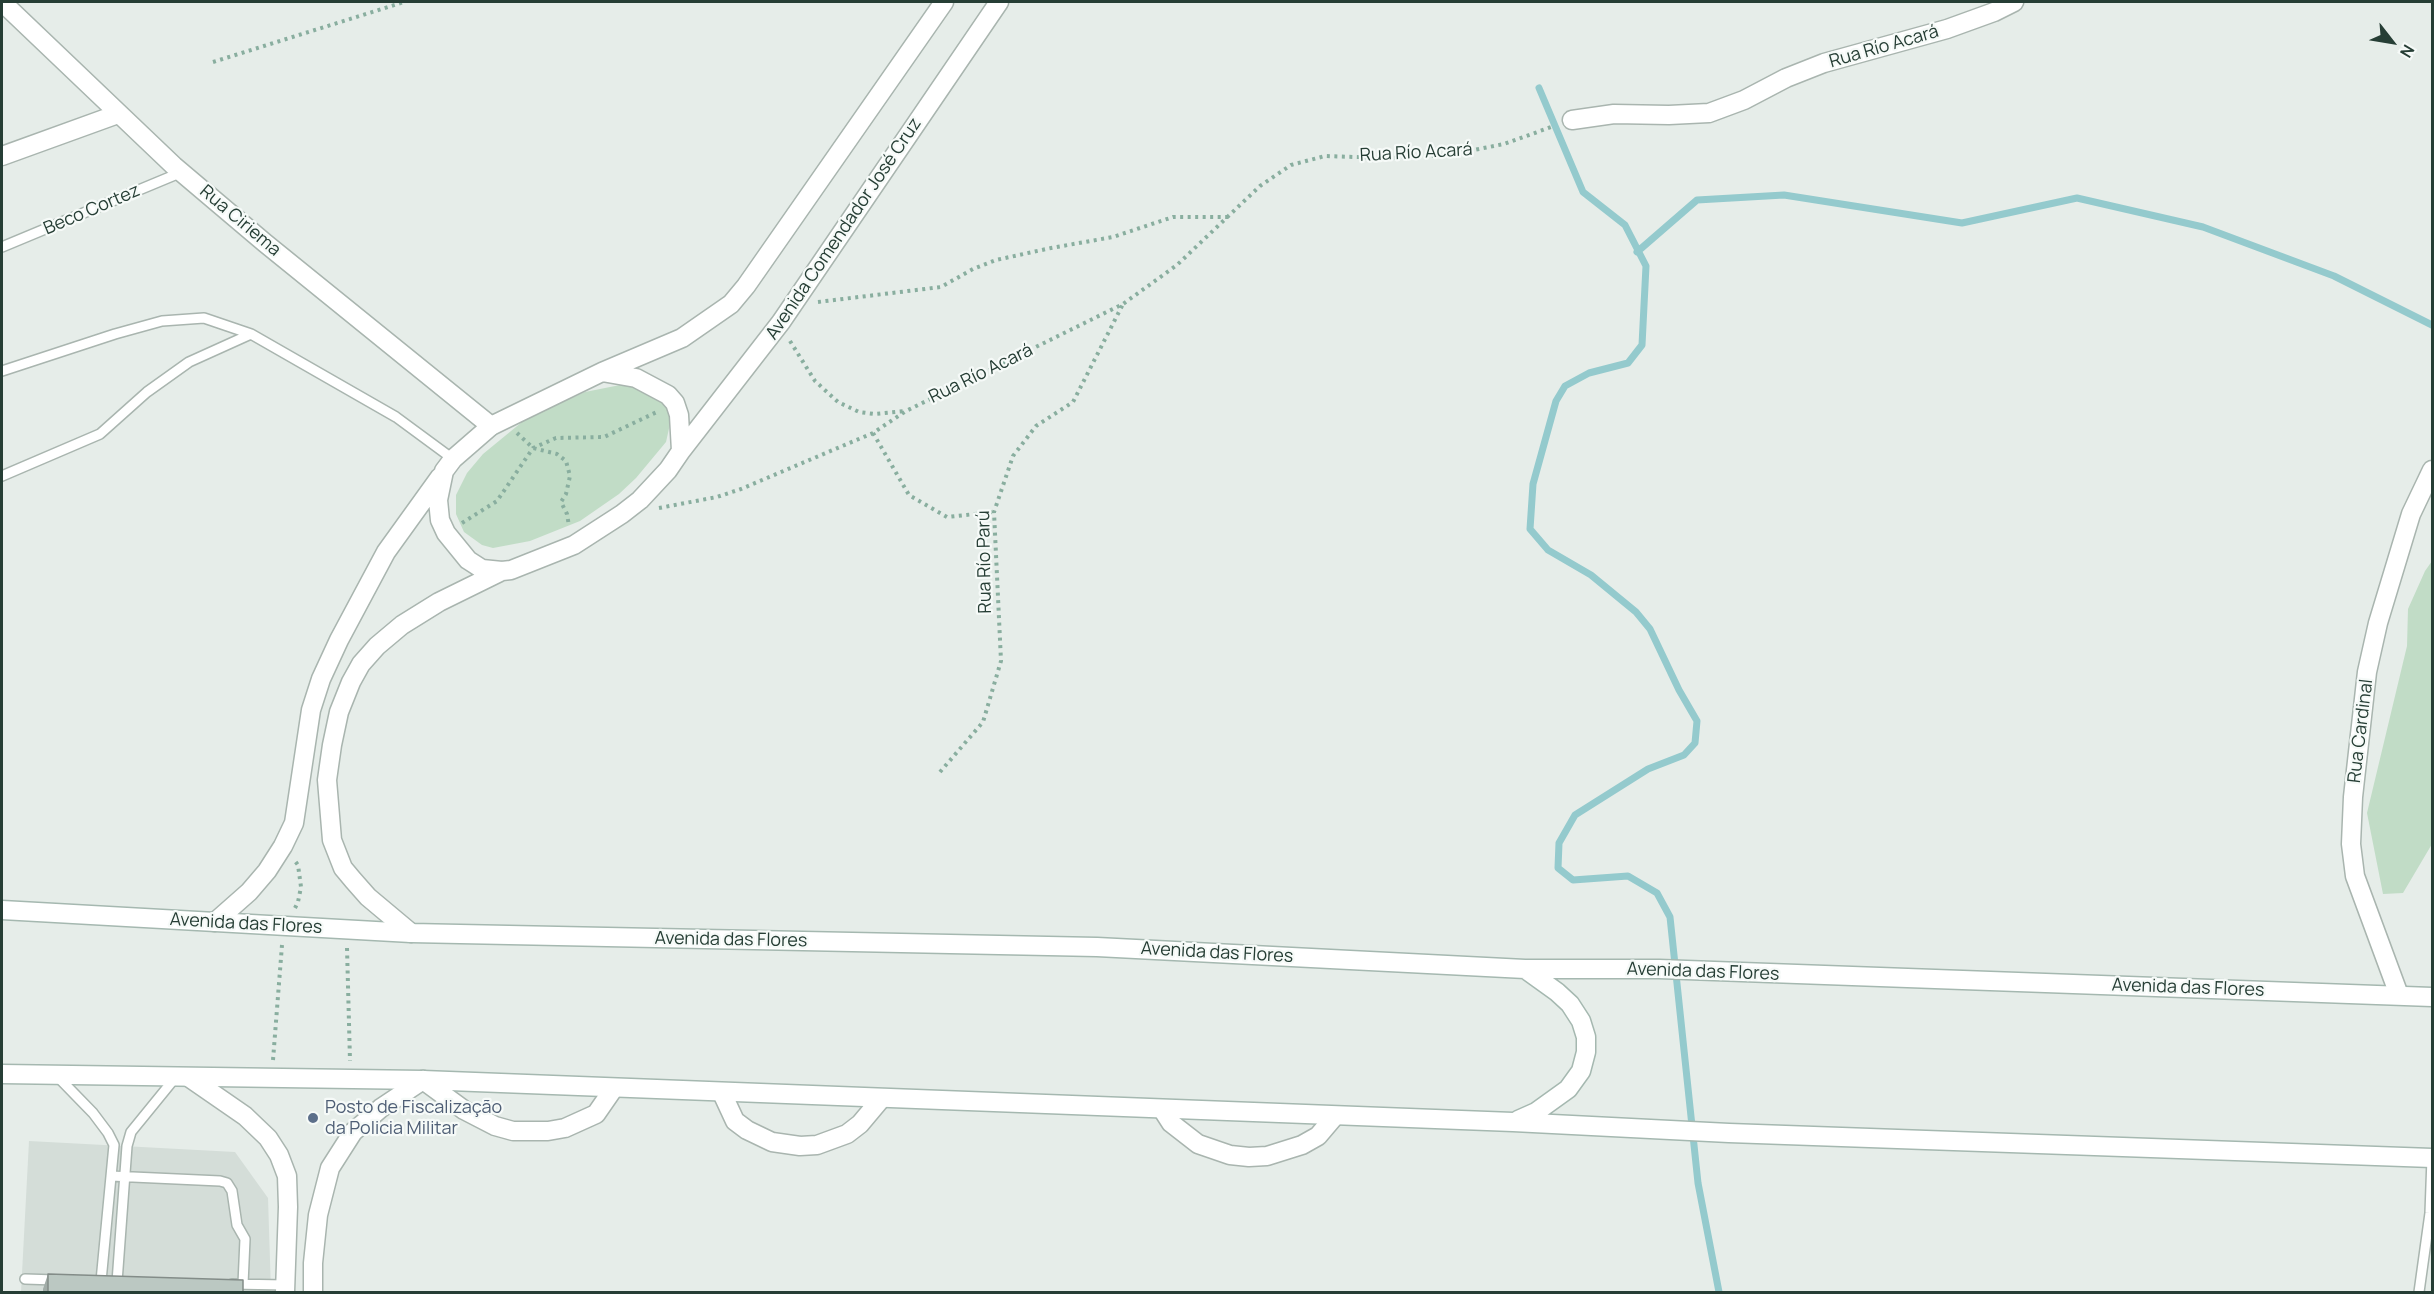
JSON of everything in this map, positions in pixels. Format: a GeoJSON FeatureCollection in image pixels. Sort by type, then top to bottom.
{"type":"FeatureCollection","features":[{"type":"Feature","properties":{"kind":"street","name":"Rua Ciriema"},"geometry":{"type":"LineString","coordinates":[[2,2],[118,114],[265,243],[497,423]]}},
{"type":"Feature","properties":{"kind":"street"},"geometry":{"type":"LineString","coordinates":[[215,922],[249,892],[267,871],[283,846],[294,823],[311,710],[321,679],[386,552],[449,465],[497,423],[602,372],[682,338],[731,304],[746,286],[944,2]]}},
{"type":"Feature","properties":{"kind":"street","name":"Avenida Comendador José Cruz"},"geometry":{"type":"LineString","coordinates":[[502,571],[512,570],[574,545],[640,500],[668,470],[781,322],[999,2]]}},
{"type":"Feature","properties":{"kind":"street","name":"Rua Río Acará"},"geometry":{"type":"LineString","coordinates":[[1572,120],[1614,114],[1669,115],[1709,112],[1744,100],[1786,78],[1824,63],[1947,29],[2014,2]]}},
{"type":"Feature","properties":{"kind":"street"},"geometry":{"type":"LineString","coordinates":[[2,156],[118,114]]}},
{"type":"Feature","properties":{"kind":"street"},"geometry":{"type":"LineString","coordinates":[[602,372],[626,375],[668,395],[675,404],[681,429],[681,451]]}},
{"type":"Feature","properties":{"kind":"street"},"geometry":{"type":"LineString","coordinates":[[449,465],[438,500],[440,520],[446,533],[468,560],[482,568],[502,571]]}},
{"type":"Feature","properties":{"kind":"street","name":"Rua Cardinal"},"geometry":{"type":"LineString","coordinates":[[2399,995],[2355,876],[2351,844],[2353,797],[2367,672],[2378,623],[2411,514],[2433,470]]}},
{"type":"Feature","properties":{"kind":"street"},"geometry":{"type":"LineString","coordinates":[[411,933],[368,897],[353,880],[343,868],[332,840],[327,780],[339,712],[351,682],[377,646],[402,625],[439,602],[502,571]]}},
{"type":"Feature","properties":{"kind":"street","name":"Avenida das Flores"},"geometry":{"type":"LineString","coordinates":[[2,910],[411,933],[1097,947],[1525,969],[1659,969],[2433,997]]}},
{"type":"Feature","properties":{"kind":"street"},"geometry":{"type":"LineString","coordinates":[[1513,1122],[1536,1112],[1568,1089],[1581,1071],[1586,1052],[1586,1037],[1581,1021],[1570,1004],[1525,969]]}},
{"type":"Feature","properties":{"kind":"street"},"geometry":{"type":"LineString","coordinates":[[2,1074],[423,1080],[1513,1122],[1729,1133],[2432,1158]]}},
{"type":"Feature","properties":{"kind":"street"},"geometry":{"type":"LineString","coordinates":[[182,1078],[245,1116],[268,1138],[279,1155],[286,1176],[288,1197],[285,1289]]}},
{"type":"Feature","properties":{"kind":"street"},"geometry":{"type":"LineString","coordinates":[[423,1080],[479,1119],[495,1126],[531,1132],[548,1131],[580,1122],[596,1114],[614,1088]]}},
{"type":"Feature","properties":{"kind":"street"},"geometry":{"type":"LineString","coordinates":[[313,1293],[313,1263],[318,1215],[330,1168],[353,1132],[381,1108],[423,1080]]}},
{"type":"Feature","properties":{"kind":"street"},"geometry":{"type":"LineString","coordinates":[[722,1093],[735,1121],[747,1130],[772,1142],[800,1146],[817,1145],[847,1134],[860,1124],[881,1099]]}},
{"type":"Feature","properties":{"kind":"street"},"geometry":{"type":"LineString","coordinates":[[1162,1109],[1171,1123],[1198,1144],[1222,1153],[1249,1157],[1276,1154],[1302,1145],[1318,1136],[1335,1116]]}},
{"type":"Feature","properties":{"kind":"lane","name":"Beco Cortez"},"geometry":{"type":"LineString","coordinates":[[2,247],[182,172]]}},
{"type":"Feature","properties":{"kind":"lane"},"geometry":{"type":"LineString","coordinates":[[2,370],[162,321],[204,318],[251,334],[396,417],[449,465]]}},
{"type":"Feature","properties":{"kind":"lane"},"geometry":{"type":"LineString","coordinates":[[2,476],[100,434],[147,392],[189,362],[251,334]]}},
{"type":"Feature","properties":{"kind":"lane"},"geometry":{"type":"LineString","coordinates":[[56,1075],[108,1133],[114,1145],[101,1281]]}},
{"type":"Feature","properties":{"kind":"lane"},"geometry":{"type":"LineString","coordinates":[[117,1282],[125,1176],[131,1132],[182,1078]]}},
{"type":"Feature","properties":{"kind":"lane"},"geometry":{"type":"LineString","coordinates":[[2419,1293],[2430,1213],[2432,1158]]}},
{"type":"Feature","properties":{"kind":"lane"},"geometry":{"type":"LineString","coordinates":[[111,1176],[220,1181],[227,1184],[232,1191],[237,1225],[245,1239],[243,1284]]}},
{"type":"Feature","properties":{"kind":"lane"},"geometry":{"type":"LineString","coordinates":[[106,1228],[122,1229]]}},
{"type":"Feature","properties":{"kind":"lane"},"geometry":{"type":"LineString","coordinates":[[26,1279],[69,1280]]}},
{"type":"Feature","properties":{"kind":"lane"},"geometry":{"type":"LineString","coordinates":[[90,1281],[129,1282]]}},
{"type":"Feature","properties":{"kind":"lane"},"geometry":{"type":"LineString","coordinates":[[220,1284],[285,1289]]}},
{"type":"Feature","properties":{"kind":"path"},"geometry":{"type":"LineString","coordinates":[[213,62],[404,2]]}},
{"type":"Feature","properties":{"kind":"path","name":"Rua Río Acará"},"geometry":{"type":"LineString","coordinates":[[657,509],[692,503],[741,489],[873,433],[906,411],[1124,304],[1177,265],[1274,174],[1305,160],[1325,156],[1387,158],[1449,155],[1504,144],[1572,120]]}},
{"type":"Feature","properties":{"kind":"path"},"geometry":{"type":"LineString","coordinates":[[792,306],[941,287],[972,269],[996,260],[1113,237],[1173,217],[1230,217]]}},
{"type":"Feature","properties":{"kind":"path","name":"Rua Río Parú"},"geometry":{"type":"LineString","coordinates":[[940,772],[983,722],[1001,661],[994,512],[1013,456],[1036,426],[1073,402],[1124,304]]}},
{"type":"Feature","properties":{"kind":"path","name":"Rua Río Acará"},"geometry":{"type":"LineString","coordinates":[[781,322],[795,351],[811,376],[838,402],[859,412],[874,414],[906,411]]}},
{"type":"Feature","properties":{"kind":"path"},"geometry":{"type":"LineString","coordinates":[[446,533],[497,501],[533,448],[556,438],[604,437],[675,404]]}},
{"type":"Feature","properties":{"kind":"path"},"geometry":{"type":"LineString","coordinates":[[497,423],[533,448],[557,454],[566,460],[570,476],[561,502],[567,514],[574,545]]}},
{"type":"Feature","properties":{"kind":"path"},"geometry":{"type":"LineString","coordinates":[[873,433],[909,495],[947,517],[994,512]]}},
{"type":"Feature","properties":{"kind":"path"},"geometry":{"type":"LineString","coordinates":[[272,1079],[283,926],[298,902],[301,887],[298,865],[283,846]]}},
{"type":"Feature","properties":{"kind":"path"},"geometry":{"type":"LineString","coordinates":[[346,930],[351,1080]]}},
{"type":"Feature","properties":{"kind":"shaded area"},"geometry":{"type":"Polygon","coordinates":[[[29,1141],[235,1152],[268,1198],[271,1292],[21,1292],[29,1141]]]}},
{"type":"Feature","properties":{"kind":"green space"},"geometry":{"type":"Polygon","coordinates":[[[625,384],[653,391],[666,406],[670,424],[666,442],[636,478],[619,494],[580,521],[530,541],[493,548],[482,545],[464,532],[456,514],[456,495],[467,473],[483,454],[522,422],[544,410],[585,392],[625,384]]]}},
{"type":"Feature","properties":{"kind":"green space"},"geometry":{"type":"Polygon","coordinates":[[[2432,561],[2432,844],[2403,893],[2383,894],[2367,813],[2407,646],[2408,609],[2432,561]]]}},
{"type":"Feature","properties":{"kind":"building"},"geometry":{"type":"Polygon","coordinates":[[[48,1274],[243,1280],[243,1293],[48,1293],[48,1274]]]}},
{"type":"Feature","properties":{"kind":"waterway"},"geometry":{"type":"LineString","coordinates":[[1539,88],[1583,192],[1625,225],[1646,266],[1642,345],[1628,363],[1589,373],[1565,386],[1556,401],[1533,484],[1530,529],[1548,550],[1591,575],[1636,612],[1650,629],[1679,690],[1697,721],[1695,743],[1684,755],[1648,769],[1575,815],[1559,843],[1558,868],[1573,880],[1628,876],[1657,893],[1670,917],[1698,1183],[1719,1292]]}},
{"type":"Feature","properties":{"kind":"waterway"},"geometry":{"type":"LineString","coordinates":[[1637,252],[1697,200],[1784,195],[1962,223],[2077,198],[2203,227],[2334,276],[2432,325]]}},
{"type":"Feature","properties":{"kind":"place","name":"Posto de Fiscalização da Policia Militar"},"geometry":{"type":"Point","coordinates":[313,1118]}}]}
